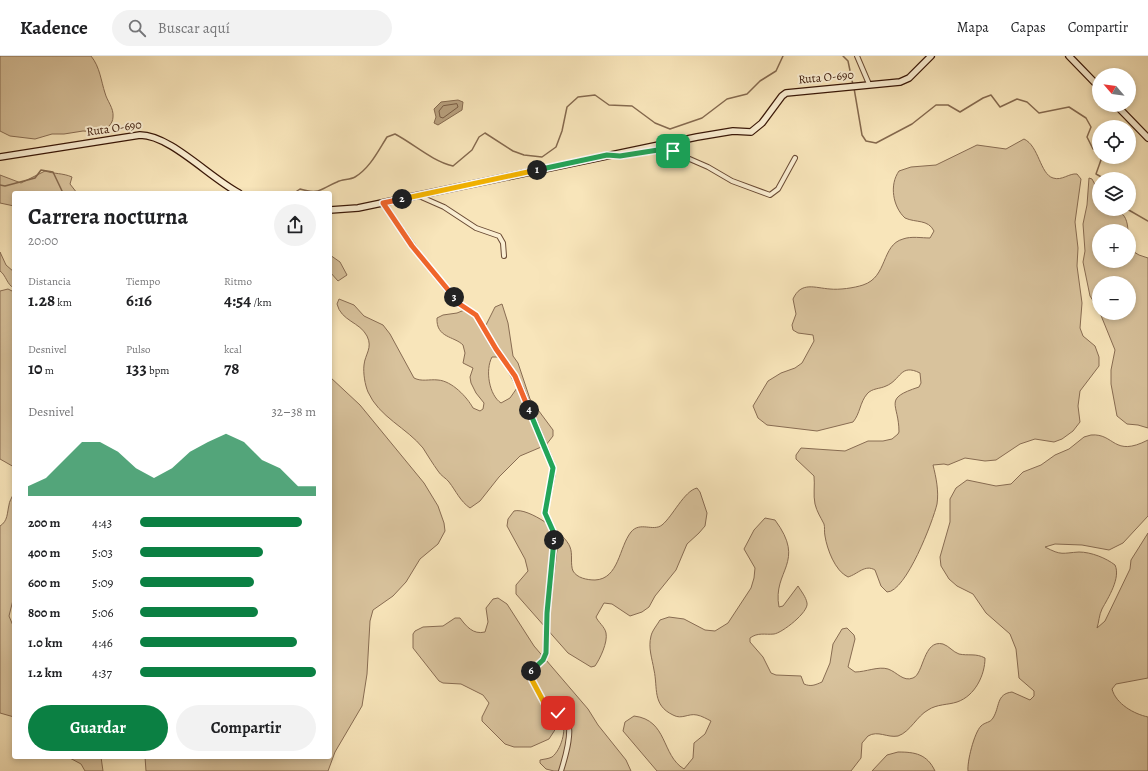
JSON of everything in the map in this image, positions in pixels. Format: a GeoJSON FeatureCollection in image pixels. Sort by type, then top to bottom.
{"type":"FeatureCollection","features":[{"type":"Feature","properties":{"kind":"street"},"geometry":{"type":"LineString","coordinates":[[857,56],[869,84]]}},
{"type":"Feature","properties":{"kind":"street","name":"Ruta O-690"},"geometry":{"type":"LineString","coordinates":[[332,210],[358,208],[419,196],[607,155],[726,132],[751,132],[762,123],[782,96],[786,93],[905,81],[931,56]]}},
{"type":"Feature","properties":{"kind":"street"},"geometry":{"type":"LineString","coordinates":[[1069,56],[1092,80]]}},
{"type":"Feature","properties":{"kind":"street"},"geometry":{"type":"LineString","coordinates":[[1123,112],[1148,138]]}},
{"type":"Feature","properties":{"kind":"street","name":"Ruta O-690"},"geometry":{"type":"LineString","coordinates":[[0,157],[140,135],[150,135],[165,142],[236,191]]}},
{"type":"Feature","properties":{"kind":"street"},"geometry":{"type":"LineString","coordinates":[[607,155],[620,156],[652,150],[670,150],[708,167],[732,181],[770,195],[778,189],[795,158]]}},
{"type":"Feature","properties":{"kind":"street"},"geometry":{"type":"LineString","coordinates":[[419,196],[444,207],[476,228],[499,236],[503,243],[504,256]]}},
{"type":"Feature","properties":{"kind":"street"},"geometry":{"type":"LineString","coordinates":[[383,203],[423,260],[458,303],[476,315],[496,349],[509,366],[521,388],[552,464],[553,473],[545,513],[553,531],[555,545],[547,613],[546,653],[543,660],[530,671],[532,680],[548,710],[562,714],[567,718],[569,730],[568,748],[561,771]]}},
{"type":"Feature","properties":{"kind":"shaded area"},"geometry":{"type":"Polygon","coordinates":[[[0,56],[91,56],[98,69],[113,114],[113,120],[105,130],[100,132],[83,131],[52,134],[35,139],[10,136],[0,131],[0,56]]]}},
{"type":"Feature","properties":{"kind":"shaded area"},"geometry":{"type":"Polygon","coordinates":[[[1024,139],[1033,147],[1045,171],[1053,178],[1056,179],[1077,174],[1081,179],[1075,222],[1078,248],[1077,266],[1082,303],[1080,328],[1083,336],[1095,346],[1099,357],[1099,366],[1080,391],[1078,406],[1080,422],[1073,431],[1062,439],[1054,442],[1035,439],[1020,444],[996,460],[985,461],[965,458],[948,465],[933,465],[938,499],[930,525],[910,569],[902,581],[894,589],[887,592],[881,586],[875,570],[871,568],[865,569],[848,577],[839,570],[832,559],[825,534],[824,524],[815,504],[814,476],[796,459],[796,455],[801,448],[845,451],[868,441],[883,441],[892,439],[899,432],[895,403],[896,399],[900,395],[919,387],[921,383],[920,373],[913,370],[904,371],[891,383],[869,392],[861,404],[853,422],[817,431],[767,425],[758,418],[753,406],[768,381],[802,363],[814,341],[813,335],[798,333],[793,330],[792,325],[796,314],[793,299],[796,293],[809,287],[842,289],[863,285],[871,281],[877,275],[887,254],[896,242],[903,239],[916,237],[930,238],[934,231],[931,227],[925,223],[905,218],[895,202],[893,189],[899,171],[911,167],[936,165],[977,145],[1006,149],[1024,139]]]}},
{"type":"Feature","properties":{"kind":"shaded area"},"geometry":{"type":"Polygon","coordinates":[[[45,171],[72,177],[70,184],[75,191],[12,191],[12,206],[0,203],[0,175],[21,183],[45,171]]]}},
{"type":"Feature","properties":{"kind":"shaded area"},"geometry":{"type":"Polygon","coordinates":[[[1089,178],[1092,179],[1092,216],[1124,216],[1127,224],[1092,224],[1092,268],[1136,268],[1136,253],[1148,258],[1148,428],[1127,424],[1117,416],[1111,384],[1111,370],[1115,350],[1103,320],[1136,320],[1136,276],[1092,276],[1092,299],[1090,296],[1083,262],[1085,251],[1083,224],[1087,205],[1089,178]]]}},
{"type":"Feature","properties":{"kind":"shaded area"},"geometry":{"type":"Polygon","coordinates":[[[0,252],[6,265],[12,270],[12,287],[4,275],[0,271],[0,252]]]}},
{"type":"Feature","properties":{"kind":"shaded area"},"geometry":{"type":"Polygon","coordinates":[[[332,256],[340,262],[347,275],[338,281],[332,274],[332,256]]]}},
{"type":"Feature","properties":{"kind":"shaded area"},"geometry":{"type":"Polygon","coordinates":[[[8,289],[12,291],[12,466],[0,459],[0,291],[8,289]]]}},
{"type":"Feature","properties":{"kind":"shaded area"},"geometry":{"type":"Polygon","coordinates":[[[339,299],[354,305],[364,316],[383,325],[390,334],[414,378],[423,380],[438,380],[449,383],[467,399],[473,408],[480,411],[483,409],[484,403],[476,393],[471,383],[470,377],[473,368],[463,363],[465,353],[463,345],[442,333],[437,325],[437,318],[467,309],[481,324],[486,325],[495,307],[502,304],[508,323],[513,356],[518,363],[530,399],[553,430],[553,436],[546,445],[520,456],[499,477],[480,501],[470,508],[461,499],[448,481],[439,473],[423,448],[386,415],[373,401],[368,392],[364,379],[364,365],[369,348],[369,340],[360,327],[342,314],[337,304],[339,299]],[[492,357],[490,362],[489,382],[494,394],[501,403],[510,398],[517,388],[503,362],[497,357],[492,357]]]}},
{"type":"Feature","properties":{"kind":"shaded area"},"geometry":{"type":"Polygon","coordinates":[[[332,379],[360,405],[424,483],[438,506],[445,531],[438,544],[420,559],[406,582],[393,596],[373,610],[370,621],[367,674],[362,706],[335,752],[328,771],[146,771],[145,759],[332,759],[332,379]]]}},
{"type":"Feature","properties":{"kind":"shaded area"},"geometry":{"type":"Polygon","coordinates":[[[1099,435],[1115,444],[1128,447],[1148,440],[1148,516],[1123,543],[1109,550],[1082,545],[1055,544],[1045,547],[1059,553],[1084,552],[1093,554],[1115,565],[1115,582],[1101,611],[1097,628],[1105,621],[1130,569],[1131,560],[1148,533],[1148,678],[1116,684],[1112,689],[1117,699],[1126,708],[1148,717],[1148,771],[968,771],[970,755],[978,730],[981,726],[993,718],[1003,695],[1012,692],[1030,700],[1034,696],[1034,691],[1019,678],[1016,649],[1010,634],[986,613],[973,594],[957,586],[949,579],[941,566],[940,557],[950,522],[950,499],[956,488],[967,480],[996,486],[1011,484],[1023,472],[1041,465],[1055,455],[1069,449],[1084,437],[1099,435]]]}},
{"type":"Feature","properties":{"kind":"shaded area"},"geometry":{"type":"Polygon","coordinates":[[[697,488],[700,492],[707,513],[705,526],[687,544],[676,570],[655,596],[649,607],[642,612],[630,616],[612,604],[604,603],[596,617],[605,631],[606,641],[595,666],[591,667],[568,653],[516,594],[516,585],[528,571],[525,559],[507,526],[508,519],[514,511],[528,513],[554,528],[567,541],[570,547],[573,571],[582,578],[595,580],[603,578],[614,568],[631,532],[638,527],[655,528],[662,525],[683,499],[692,490],[697,488]]]}},
{"type":"Feature","properties":{"kind":"shaded area"},"geometry":{"type":"Polygon","coordinates":[[[12,498],[12,604],[9,616],[12,623],[12,716],[0,713],[0,526],[6,519],[12,498]]]}},
{"type":"Feature","properties":{"kind":"shaded area"},"geometry":{"type":"Polygon","coordinates":[[[765,518],[775,520],[784,535],[788,547],[788,557],[778,594],[779,607],[783,606],[798,586],[805,596],[807,603],[804,612],[783,630],[774,634],[759,634],[750,638],[750,642],[763,657],[771,673],[776,675],[801,676],[804,684],[809,685],[815,685],[822,682],[830,663],[833,644],[842,629],[847,628],[854,635],[855,639],[848,667],[855,672],[884,668],[891,670],[903,678],[913,678],[920,670],[931,647],[936,644],[943,644],[959,654],[985,658],[985,665],[981,678],[974,690],[969,695],[957,702],[928,710],[902,734],[898,736],[890,736],[872,734],[868,736],[862,743],[861,758],[851,771],[657,771],[623,731],[625,722],[634,716],[645,719],[653,724],[659,731],[671,755],[684,769],[693,758],[694,743],[705,734],[711,721],[697,715],[679,717],[666,711],[662,706],[657,696],[650,645],[653,630],[660,620],[669,617],[684,619],[705,630],[715,631],[728,623],[751,588],[755,568],[744,549],[754,530],[765,518]]]}},
{"type":"Feature","properties":{"kind":"shaded area"},"geometry":{"type":"Polygon","coordinates":[[[498,598],[507,604],[534,646],[588,709],[598,725],[626,760],[631,771],[554,771],[546,769],[540,763],[540,760],[552,757],[558,750],[564,729],[562,719],[549,739],[531,747],[514,747],[505,744],[482,721],[482,717],[489,703],[483,695],[461,684],[443,683],[439,681],[413,648],[413,634],[415,631],[423,627],[443,626],[455,618],[460,618],[467,627],[473,631],[481,633],[485,632],[488,622],[486,608],[493,599],[498,598]]]}},
{"type":"Feature","properties":{"kind":"shaded area"},"geometry":{"type":"Polygon","coordinates":[[[898,752],[920,755],[932,765],[935,771],[872,771],[887,755],[898,752]]]}},
{"type":"Feature","properties":{"kind":"shaded area"},"geometry":{"type":"Polygon","coordinates":[[[72,759],[101,759],[103,771],[85,771],[81,764],[72,759]]]}},
{"type":"Feature","properties":{"kind":"water"},"geometry":{"type":"Polygon","coordinates":[[[458,100],[463,102],[462,110],[438,125],[434,123],[436,117],[434,109],[441,102],[458,100]]]}},
{"type":"Feature","properties":{"kind":"waterway"},"geometry":{"type":"LineString","coordinates":[[316,191],[339,181],[355,177],[365,169],[387,137],[395,134],[430,156],[445,164],[453,166],[472,150],[479,137],[485,133],[513,151],[524,155],[542,157],[556,147],[562,131],[567,107],[578,97],[595,95],[609,105],[632,106],[655,123],[670,129],[702,118],[727,99],[747,94],[760,81],[776,71],[783,56]]}},
{"type":"Feature","properties":{"kind":"waterway"},"geometry":{"type":"LineString","coordinates":[[843,56],[848,61],[853,85]]}},
{"type":"Feature","properties":{"kind":"waterway"},"geometry":{"type":"LineString","coordinates":[[854,88],[862,135],[866,141],[876,143],[912,124],[936,105],[948,105],[960,112],[983,98],[991,95],[1000,107],[1017,99],[1027,102],[1039,113],[1069,107],[1086,118],[1091,127],[1087,137],[1092,147]]}},
{"type":"Feature","properties":{"kind":"waterway"},"geometry":{"type":"LineString","coordinates":[[1097,172],[1100,164]]}},
{"type":"Feature","properties":{"kind":"waterway"},"geometry":{"type":"LineString","coordinates":[[0,185],[5,186],[35,178],[41,170],[53,172],[62,191]]}},
{"type":"Feature","properties":{"kind":"waterway"},"geometry":{"type":"LineString","coordinates":[[297,191],[300,189],[307,191]]}},
{"type":"Feature","properties":{"kind":"waterway"},"geometry":{"type":"LineString","coordinates":[[307,191],[312,191]]}},
{"type":"Feature","properties":{"kind":"waterway"},"geometry":{"type":"LineString","coordinates":[[1136,214],[1148,221]]}},
{"type":"Feature","properties":{"kind":"route"},"geometry":{"type":"LineString","coordinates":[[558,713],[548,710],[542,700],[538,688],[532,680],[530,671],[543,660],[546,653],[547,613],[555,545],[553,531],[546,517],[545,509],[553,473],[552,464],[515,376],[496,349],[476,315],[458,303],[412,246],[383,203],[607,155],[620,156],[658,150],[673,151]]}}]}
